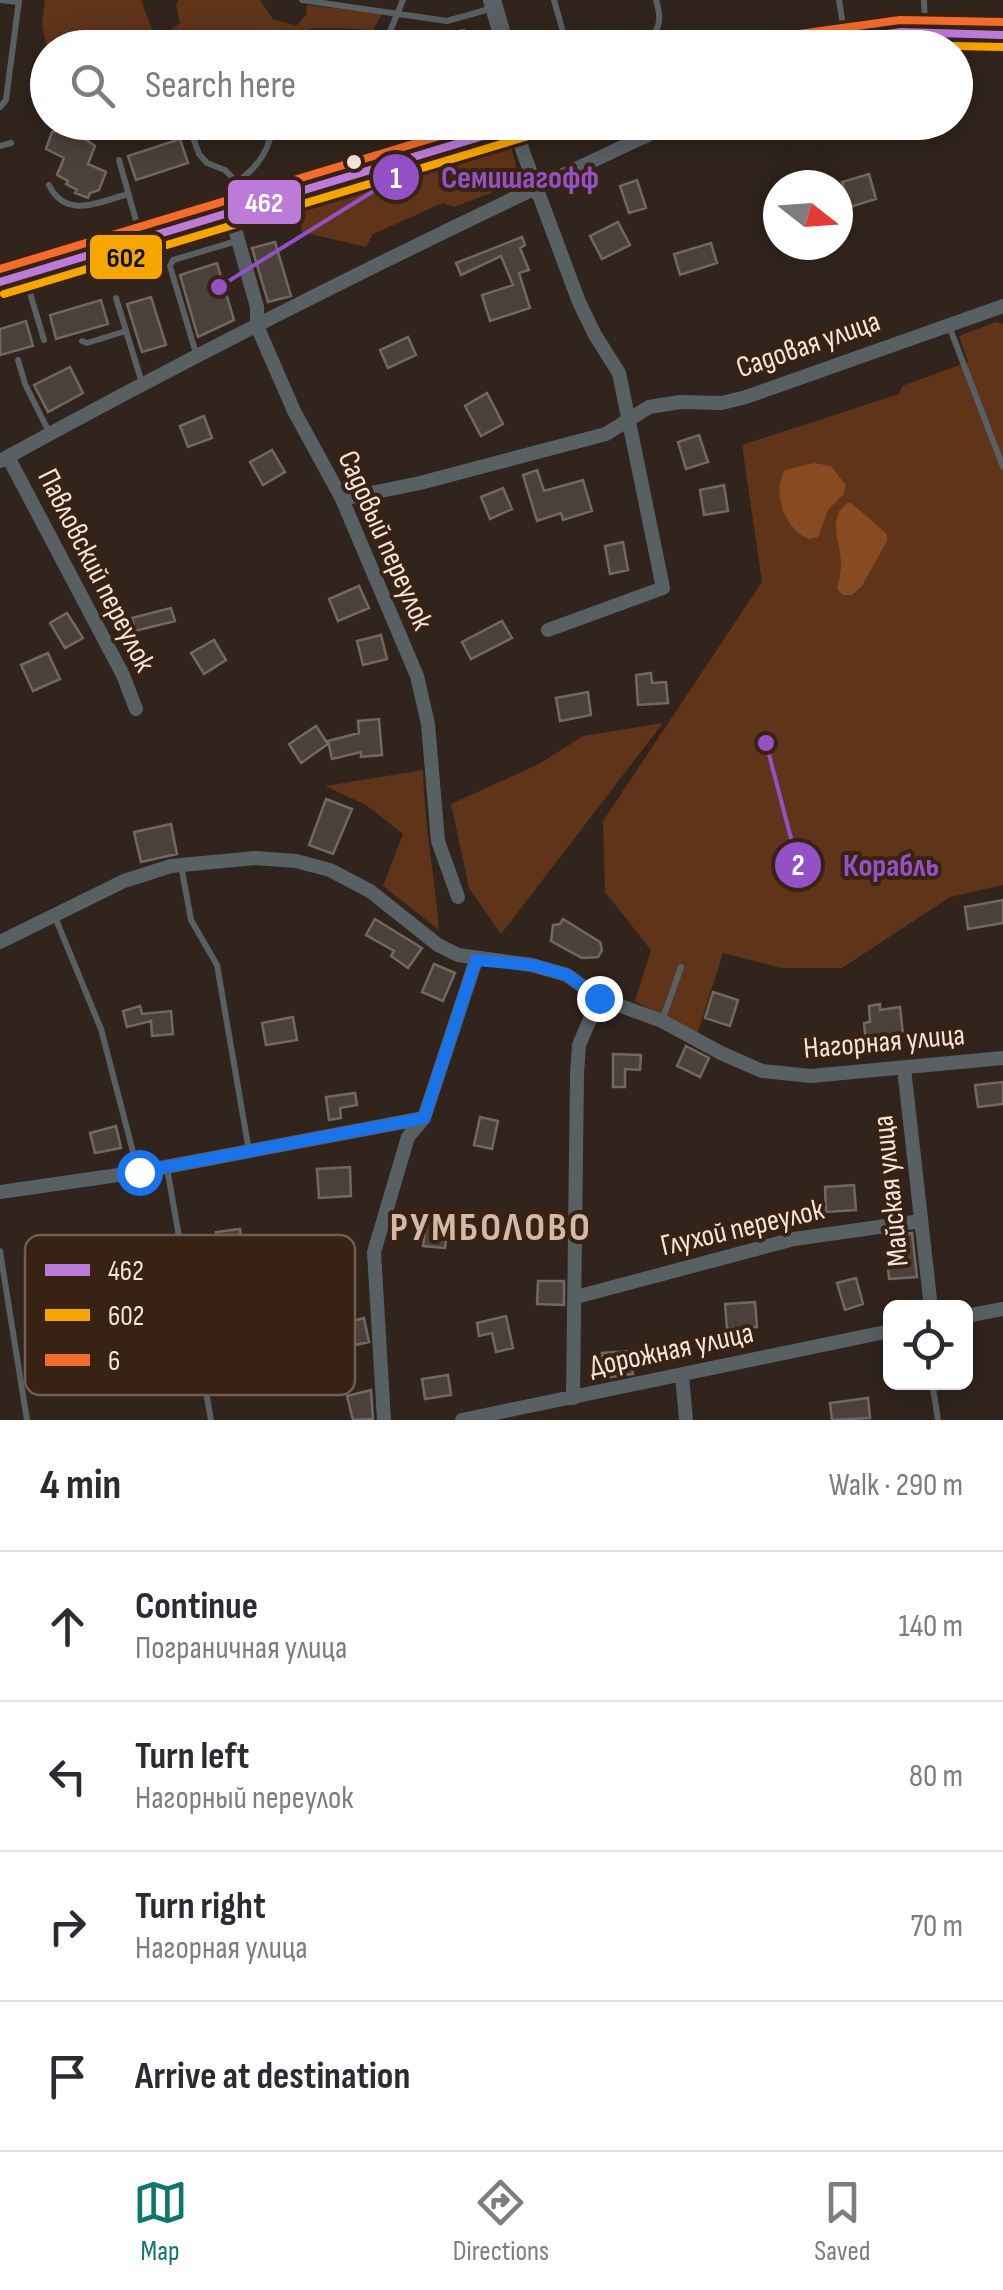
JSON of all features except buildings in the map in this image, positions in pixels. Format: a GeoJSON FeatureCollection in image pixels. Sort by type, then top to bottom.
{"type":"FeatureCollection","features":[{"type":"Feature","properties":{"kind":"main road"},"geometry":{"type":"LineString","coordinates":[[493,4],[501,30]]}},
{"type":"Feature","properties":{"kind":"main road"},"geometry":{"type":"LineString","coordinates":[[973,34],[1003,35]]}},
{"type":"Feature","properties":{"kind":"main road"},"geometry":{"type":"LineString","coordinates":[[0,282],[473,140]]}},
{"type":"Feature","properties":{"kind":"street"},"geometry":{"type":"LineString","coordinates":[[520,140],[579,302],[619,373],[663,588],[548,630]]}},
{"type":"Feature","properties":{"kind":"street"},"geometry":{"type":"LineString","coordinates":[[4,459],[257,326],[637,140]]}},
{"type":"Feature","properties":{"kind":"street","name":"Садовый переулок"},"geometry":{"type":"LineString","coordinates":[[238,212],[238,241],[257,307],[257,326],[294,411],[342,499],[417,676],[428,724],[438,841],[458,898]]}},
{"type":"Feature","properties":{"kind":"street","name":"Садовая улица"},"geometry":{"type":"LineString","coordinates":[[342,499],[420,483],[606,434],[648,407],[746,397],[1003,306]]}},
{"type":"Feature","properties":{"kind":"street","name":"Павловский переулок"},"geometry":{"type":"LineString","coordinates":[[4,459],[123,675],[136,709]]}},
{"type":"Feature","properties":{"kind":"street","name":"Нагорная улица"},"geometry":{"type":"LineString","coordinates":[[0,942],[124,880],[181,866],[255,858],[296,861],[330,870],[370,891],[438,945],[476,960],[532,965],[567,975],[599,998],[662,1021],[762,1071],[812,1076],[1003,1058]]}},
{"type":"Feature","properties":{"kind":"street"},"geometry":{"type":"LineString","coordinates":[[384,1420],[374,1252],[408,1138],[424,1118],[476,960]]}},
{"type":"Feature","properties":{"kind":"street"},"geometry":{"type":"LineString","coordinates":[[573,1398],[576,1075],[580,1046],[599,998]]}},
{"type":"Feature","properties":{"kind":"street","name":"Майская улица"},"geometry":{"type":"LineString","coordinates":[[904,1068],[930,1300]]}},
{"type":"Feature","properties":{"kind":"street"},"geometry":{"type":"LineString","coordinates":[[0,1192],[139,1172],[424,1118]]}},
{"type":"Feature","properties":{"kind":"street","name":"Глухой переулок"},"geometry":{"type":"LineString","coordinates":[[576,1298],[794,1239],[922,1221]]}},
{"type":"Feature","properties":{"kind":"street"},"geometry":{"type":"LineString","coordinates":[[973,1315],[1002,1313]]}},
{"type":"Feature","properties":{"kind":"street","name":"Дорожная улица"},"geometry":{"type":"LineString","coordinates":[[462,1420],[883,1332]]}},
{"type":"Feature","properties":{"kind":"street"},"geometry":{"type":"LineString","coordinates":[[682,1374],[686,1420]]}},
{"type":"Feature","properties":{"kind":"lane"},"geometry":{"type":"LineString","coordinates":[[0,0],[19,1],[6,100],[0,107]]}},
{"type":"Feature","properties":{"kind":"lane"},"geometry":{"type":"LineString","coordinates":[[302,0],[448,21],[493,4]]}},
{"type":"Feature","properties":{"kind":"lane"},"geometry":{"type":"LineString","coordinates":[[390,30],[403,0]]}},
{"type":"Feature","properties":{"kind":"lane"},"geometry":{"type":"LineString","coordinates":[[554,0],[562,30]]}},
{"type":"Feature","properties":{"kind":"lane"},"geometry":{"type":"LineString","coordinates":[[656,0],[661,17],[656,30]]}},
{"type":"Feature","properties":{"kind":"lane"},"geometry":{"type":"LineString","coordinates":[[839,0],[844,30]]}},
{"type":"Feature","properties":{"kind":"lane"},"geometry":{"type":"LineString","coordinates":[[924,0],[926,30]]}},
{"type":"Feature","properties":{"kind":"lane"},"geometry":{"type":"LineString","coordinates":[[194,140],[207,163],[225,170],[236,182],[238,212]]}},
{"type":"Feature","properties":{"kind":"lane"},"geometry":{"type":"LineString","coordinates":[[236,182],[254,170],[272,140]]}},
{"type":"Feature","properties":{"kind":"lane"},"geometry":{"type":"LineString","coordinates":[[0,146],[11,143]]}},
{"type":"Feature","properties":{"kind":"lane"},"geometry":{"type":"LineString","coordinates":[[120,160],[141,241]]}},
{"type":"Feature","properties":{"kind":"lane"},"geometry":{"type":"LineString","coordinates":[[50,185],[55,197],[78,208],[128,194]]}},
{"type":"Feature","properties":{"kind":"lane"},"geometry":{"type":"LineString","coordinates":[[197,358],[170,266],[173,260],[238,241]]}},
{"type":"Feature","properties":{"kind":"lane"},"geometry":{"type":"LineString","coordinates":[[25,275],[44,340]]}},
{"type":"Feature","properties":{"kind":"lane"},"geometry":{"type":"LineString","coordinates":[[116,298],[143,386]]}},
{"type":"Feature","properties":{"kind":"lane"},"geometry":{"type":"LineString","coordinates":[[948,324],[1003,467]]}},
{"type":"Feature","properties":{"kind":"lane"},"geometry":{"type":"LineString","coordinates":[[82,340],[87,343],[126,331]]}},
{"type":"Feature","properties":{"kind":"lane"},"geometry":{"type":"LineString","coordinates":[[18,360],[25,384],[51,434]]}},
{"type":"Feature","properties":{"kind":"lane"},"geometry":{"type":"LineString","coordinates":[[181,866],[191,920],[217,965],[249,1152]]}},
{"type":"Feature","properties":{"kind":"lane"},"geometry":{"type":"LineString","coordinates":[[54,916],[102,1029],[139,1172]]}},
{"type":"Feature","properties":{"kind":"lane"},"geometry":{"type":"LineString","coordinates":[[662,1021],[681,967]]}},
{"type":"Feature","properties":{"kind":"lane"},"geometry":{"type":"LineString","coordinates":[[167,1167],[179,1235]]}},
{"type":"Feature","properties":{"kind":"lane"},"geometry":{"type":"LineString","coordinates":[[0,1252],[26,1420]]}},
{"type":"Feature","properties":{"kind":"lane"},"geometry":{"type":"LineString","coordinates":[[933,1390],[938,1420]]}},
{"type":"Feature","properties":{"kind":"lane"},"geometry":{"type":"LineString","coordinates":[[208,1395],[212,1420]]}},
{"type":"Feature","properties":{"kind":"shaded area"},"geometry":{"type":"Polygon","coordinates":[[[45,0],[141,0],[152,30],[43,30],[45,0]]]}},
{"type":"Feature","properties":{"kind":"shaded area"},"geometry":{"type":"Polygon","coordinates":[[[179,0],[260,0],[273,19],[296,26],[306,15],[307,5],[382,14],[374,30],[170,30],[180,23],[176,5],[179,0]]]}},
{"type":"Feature","properties":{"kind":"shaded area"},"geometry":{"type":"Polygon","coordinates":[[[506,144],[511,146],[518,173],[512,185],[454,207],[443,203],[373,234],[366,247],[302,232],[299,218],[310,203],[443,160],[451,165],[506,144]]]}},
{"type":"Feature","properties":{"kind":"shaded area"},"geometry":{"type":"Polygon","coordinates":[[[996,322],[1003,324],[1003,885],[950,897],[842,968],[782,968],[723,953],[697,1035],[635,1001],[651,950],[605,892],[603,821],[762,582],[742,445],[899,394],[902,386],[968,362],[959,336],[996,322]]]}},
{"type":"Feature","properties":{"kind":"shaded area"},"geometry":{"type":"Polygon","coordinates":[[[814,463],[831,466],[846,485],[843,495],[828,510],[818,537],[809,539],[787,519],[779,490],[785,470],[814,463]]]}},
{"type":"Feature","properties":{"kind":"shaded area"},"geometry":{"type":"Polygon","coordinates":[[[850,502],[887,534],[887,541],[862,586],[852,595],[843,595],[837,589],[841,564],[836,522],[842,508],[850,502]]]}},
{"type":"Feature","properties":{"kind":"shaded area"},"geometry":{"type":"Polygon","coordinates":[[[663,723],[501,934],[469,888],[451,804],[539,764],[583,736],[663,723]]]}},
{"type":"Feature","properties":{"kind":"shaded area"},"geometry":{"type":"Polygon","coordinates":[[[423,770],[439,930],[383,886],[403,834],[366,805],[325,786],[423,770]]]}},
{"type":"Feature","properties":{"kind":"transit line","name":"6"},"geometry":{"type":"LineString","coordinates":[[828,30],[900,20],[1003,22]]}},
{"type":"Feature","properties":{"kind":"transit line","name":"462"},"geometry":{"type":"LineString","coordinates":[[973,34],[1003,35]]}},
{"type":"Feature","properties":{"kind":"transit line","name":"602"},"geometry":{"type":"LineString","coordinates":[[973,46],[1003,47]]}},
{"type":"Feature","properties":{"kind":"transit line","name":"6"},"geometry":{"type":"LineString","coordinates":[[0,269],[426,140]]}},
{"type":"Feature","properties":{"kind":"transit line","name":"462"},"geometry":{"type":"LineString","coordinates":[[0,282],[469,140]]}},
{"type":"Feature","properties":{"kind":"transit line","name":"602"},"geometry":{"type":"LineString","coordinates":[[4,294],[515,140]]}},
{"type":"Feature","properties":{"kind":"place","name":"Семишагофф"},"geometry":{"type":"Point","coordinates":[219,287]}},
{"type":"Feature","properties":{"kind":"place","name":"Корабль"},"geometry":{"type":"Point","coordinates":[766,743]}},
{"type":"Feature","properties":{"kind":"district","name":"РУМБОЛОВО"},"geometry":{"type":"Point","coordinates":[491,1226]}},
{"type":"Feature","properties":{"kind":"route"},"geometry":{"type":"LineString","coordinates":[[139,1172],[424,1118],[476,960],[532,965],[567,975],[599,998]]}}]}
